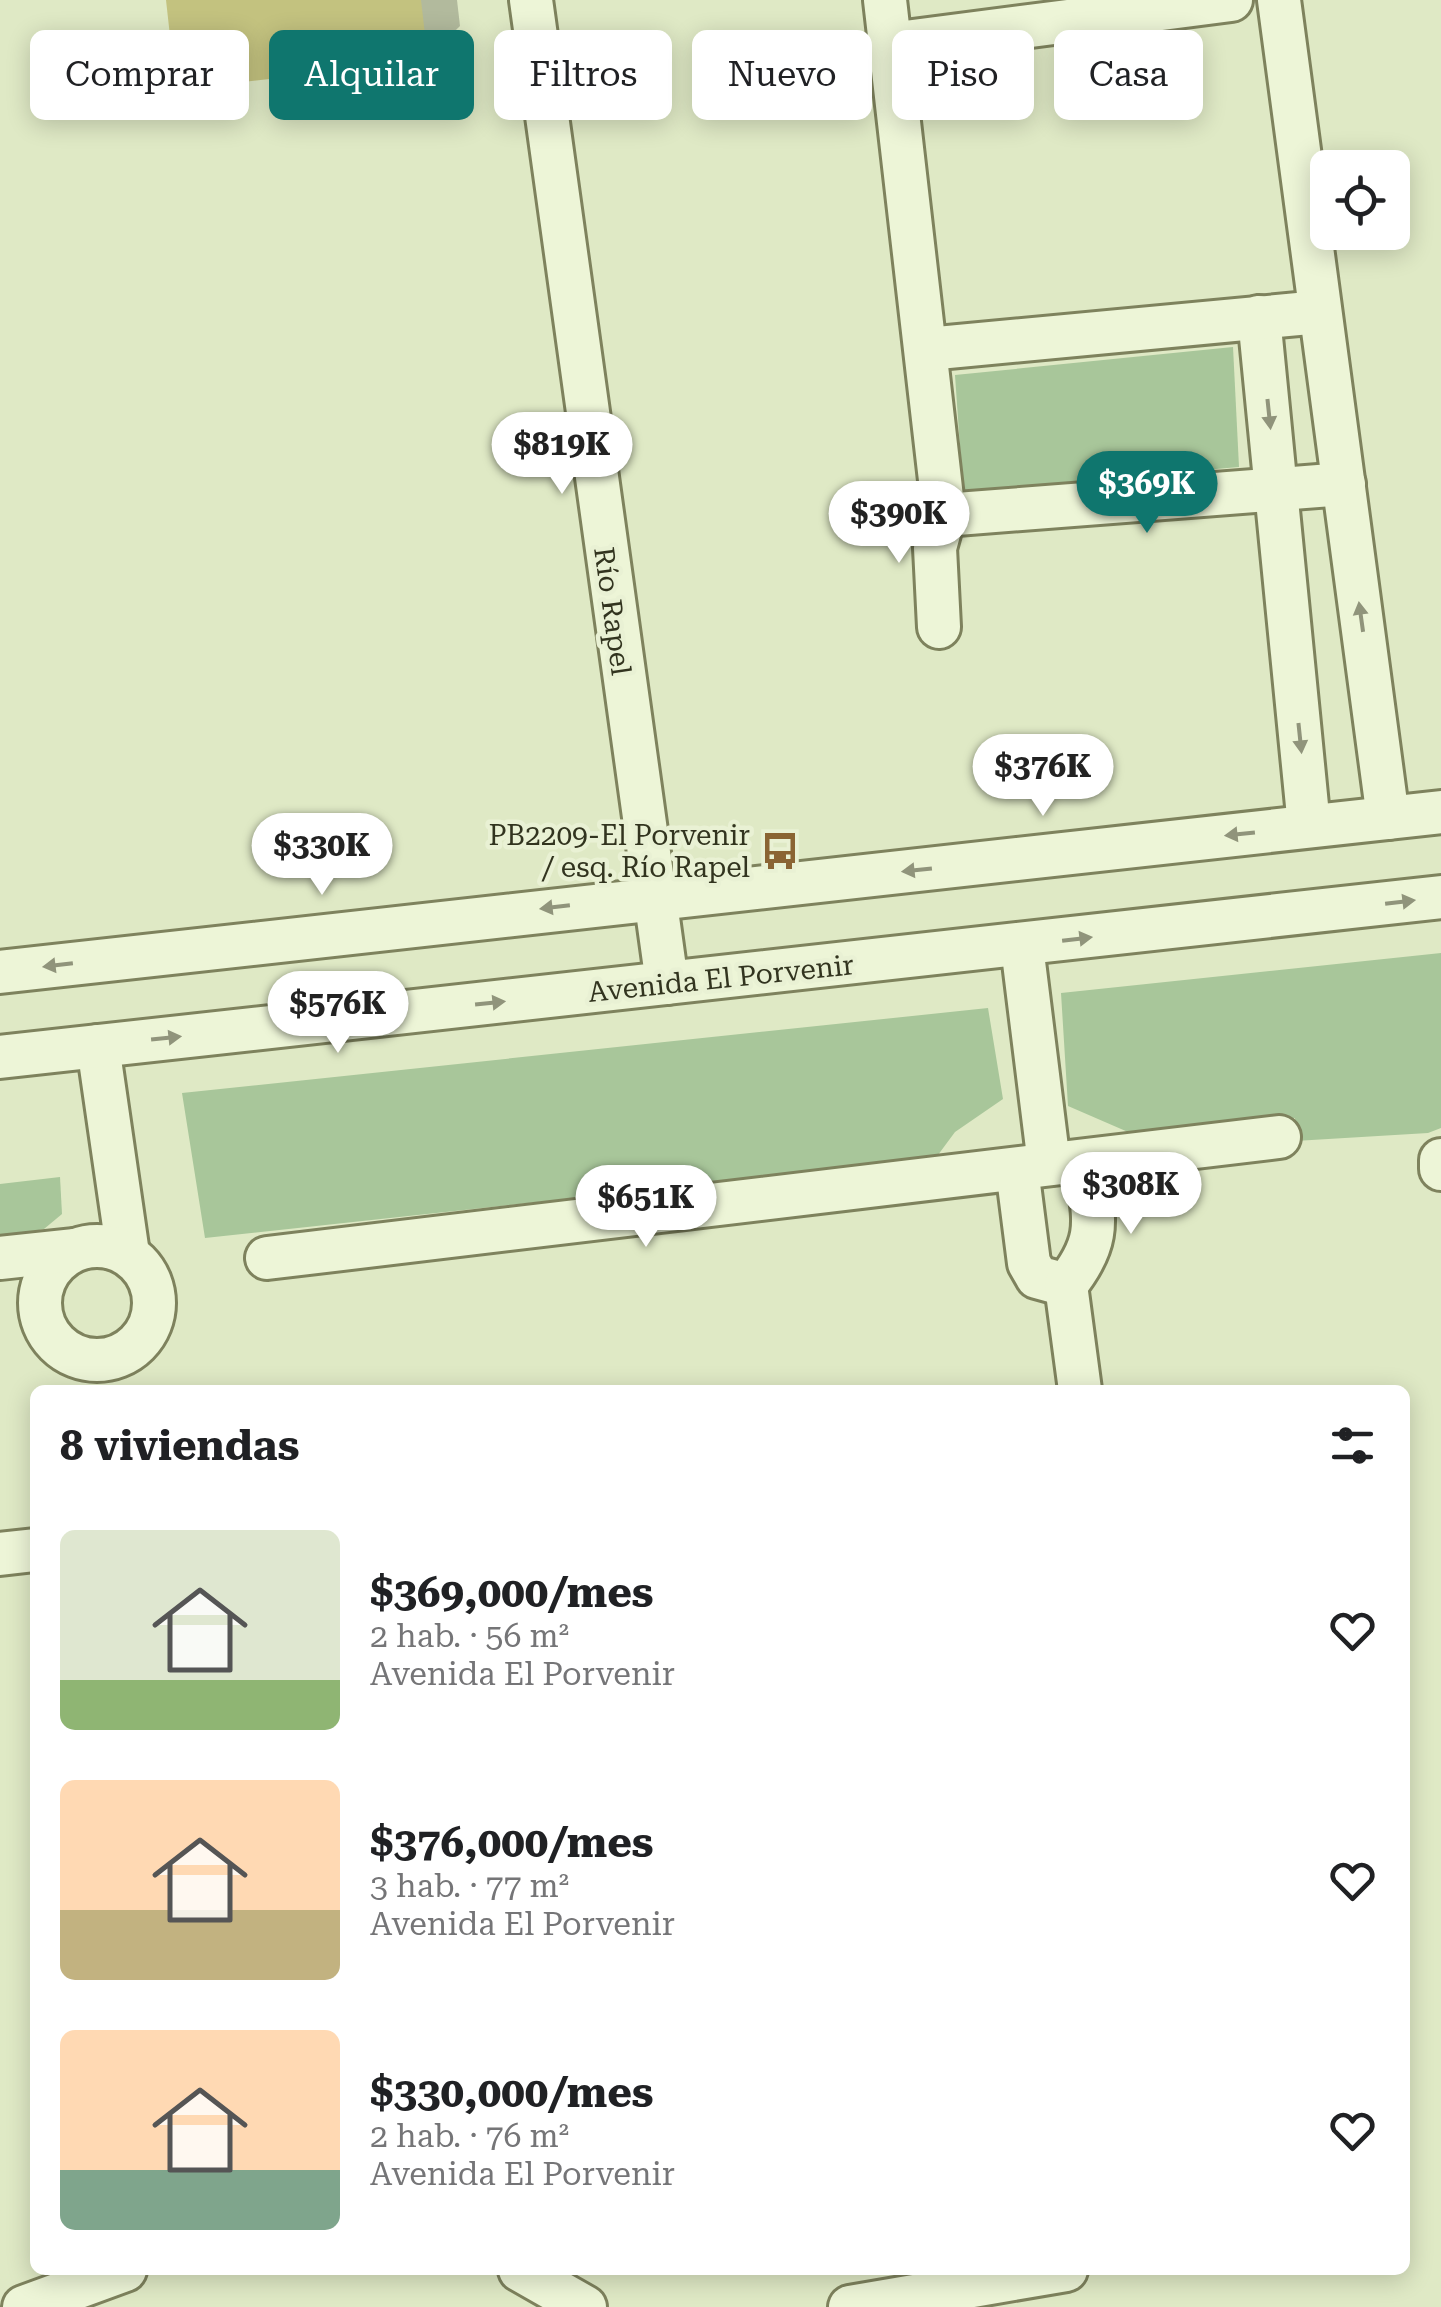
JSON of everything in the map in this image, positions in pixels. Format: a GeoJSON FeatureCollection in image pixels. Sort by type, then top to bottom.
{"type":"FeatureCollection","features":[{"type":"Feature","properties":{"kind":"street","name":"Río Rapel"},"geometry":{"type":"LineString","coordinates":[[531,0],[652,897],[667,983]]}},
{"type":"Feature","properties":{"kind":"street"},"geometry":{"type":"LineString","coordinates":[[885,0],[944,515],[935,548],[939,627]]}},
{"type":"Feature","properties":{"kind":"street"},"geometry":{"type":"LineString","coordinates":[[890,44],[1231,0]]}},
{"type":"Feature","properties":{"kind":"street"},"geometry":{"type":"LineString","coordinates":[[1278,0],[1388,818]]}},
{"type":"Feature","properties":{"kind":"street"},"geometry":{"type":"LineString","coordinates":[[927,349],[1320,312]]}},
{"type":"Feature","properties":{"kind":"street"},"geometry":{"type":"LineString","coordinates":[[1259,318],[1309,826]]}},
{"type":"Feature","properties":{"kind":"street"},"geometry":{"type":"LineString","coordinates":[[944,515],[1344,484]]}},
{"type":"Feature","properties":{"kind":"street"},"geometry":{"type":"LineString","coordinates":[[0,972],[1441,812]]}},
{"type":"Feature","properties":{"kind":"street","name":"Avenida El Porvenir"},"geometry":{"type":"LineString","coordinates":[[0,1056],[1441,898]]}},
{"type":"Feature","properties":{"kind":"street"},"geometry":{"type":"LineString","coordinates":[[1022,946],[1050,1164],[1029,1262],[1037,1278],[1066,1285]]}},
{"type":"Feature","properties":{"kind":"street"},"geometry":{"type":"LineString","coordinates":[[98,1046],[128,1254]]}},
{"type":"Feature","properties":{"kind":"street"},"geometry":{"type":"LineString","coordinates":[[267,1258],[1279,1138]]}},
{"type":"Feature","properties":{"kind":"street"},"geometry":{"type":"LineString","coordinates":[[1441,1160],[1441,1169]]}},
{"type":"Feature","properties":{"kind":"street"},"geometry":{"type":"LineString","coordinates":[[1050,1164],[1094,1235],[1090,1256],[1066,1285],[1079,1385]]}},
{"type":"Feature","properties":{"kind":"street"},"geometry":{"type":"LineString","coordinates":[[0,1258],[74,1250],[111,1247],[128,1254],[143,1268],[152,1286],[154,1306],[150,1325],[123,1354],[104,1360],[85,1375],[54,1342],[39,1309],[47,1274],[74,1250]]}},
{"type":"Feature","properties":{"kind":"street"},"geometry":{"type":"LineString","coordinates":[[0,1554],[30,1551]]}},
{"type":"Feature","properties":{"kind":"street"},"geometry":{"type":"LineString","coordinates":[[24,2307],[111,2275]]}},
{"type":"Feature","properties":{"kind":"street"},"geometry":{"type":"LineString","coordinates":[[529,2275],[585,2307]]}},
{"type":"Feature","properties":{"kind":"street"},"geometry":{"type":"LineString","coordinates":[[850,2307],[1037,2275]]}},
{"type":"Feature","properties":{"kind":"green space"},"geometry":{"type":"Polygon","coordinates":[[[1233,347],[1239,467],[963,491],[955,375],[1233,347]]]}},
{"type":"Feature","properties":{"kind":"green space"},"geometry":{"type":"Polygon","coordinates":[[[1441,953],[1441,1128],[1428,1133],[1295,1141],[1295,1118],[1128,1132],[1068,1106],[1061,993],[1441,953]]]}},
{"type":"Feature","properties":{"kind":"green space"},"geometry":{"type":"Polygon","coordinates":[[[988,1008],[1003,1099],[955,1132],[935,1159],[205,1238],[182,1093],[988,1008]]]}},
{"type":"Feature","properties":{"kind":"green space"},"geometry":{"type":"Polygon","coordinates":[[[60,1177],[62,1214],[44,1229],[0,1238],[0,1184],[60,1177]]]}},
{"type":"Feature","properties":{"kind":"building"},"geometry":{"type":"Polygon","coordinates":[[[166,0],[421,0],[424,30],[269,30],[269,79],[249,81],[249,30],[169,30],[166,0]]]}},
{"type":"Feature","properties":{"kind":"place","name":"PB2209-El Porvenir / esq. Río Rapel"},"geometry":{"type":"Point","coordinates":[780,851]}}]}
